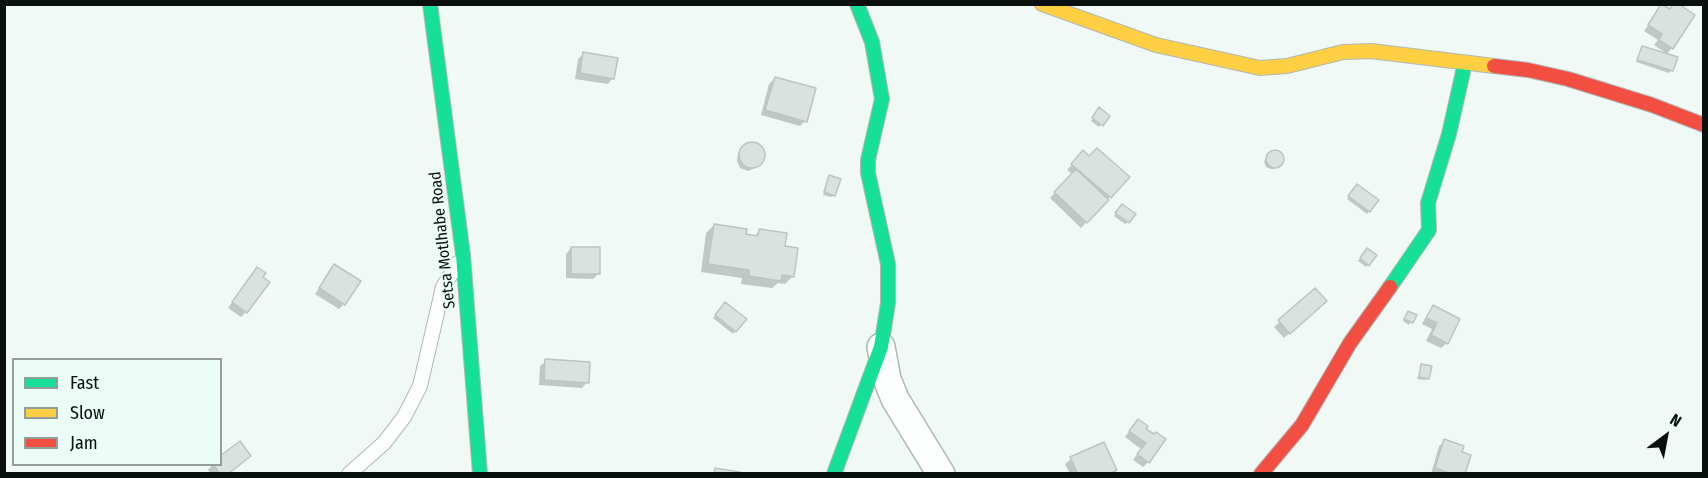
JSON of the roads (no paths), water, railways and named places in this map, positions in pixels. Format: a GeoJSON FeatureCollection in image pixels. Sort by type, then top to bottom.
{"type":"FeatureCollection","features":[{"type":"Feature","properties":{"kind":"street","name":"Setsa Motlhabe Road"},"geometry":{"type":"LineString","coordinates":[[430,4],[463,255],[480,474]]}},
{"type":"Feature","properties":{"kind":"street"},"geometry":{"type":"LineString","coordinates":[[834,474],[881,347],[888,303],[888,264],[868,173],[868,160],[882,99],[872,42],[857,4]]}},
{"type":"Feature","properties":{"kind":"street"},"geometry":{"type":"LineString","coordinates":[[1052,6],[1156,45],[1260,68],[1287,66],[1343,52],[1371,51],[1528,70],[1568,79],[1652,105],[1704,125]]}},
{"type":"Feature","properties":{"kind":"street"},"geometry":{"type":"LineString","coordinates":[[1261,474],[1302,425],[1350,343],[1429,230],[1428,203],[1449,134],[1465,63]]}},
{"type":"Feature","properties":{"kind":"street"},"geometry":{"type":"LineString","coordinates":[[881,347],[887,380],[895,399],[941,474]]}},
{"type":"Feature","properties":{"kind":"lane"},"geometry":{"type":"LineString","coordinates":[[349,474],[384,443],[404,417],[420,386],[443,287],[463,255]]}}]}
